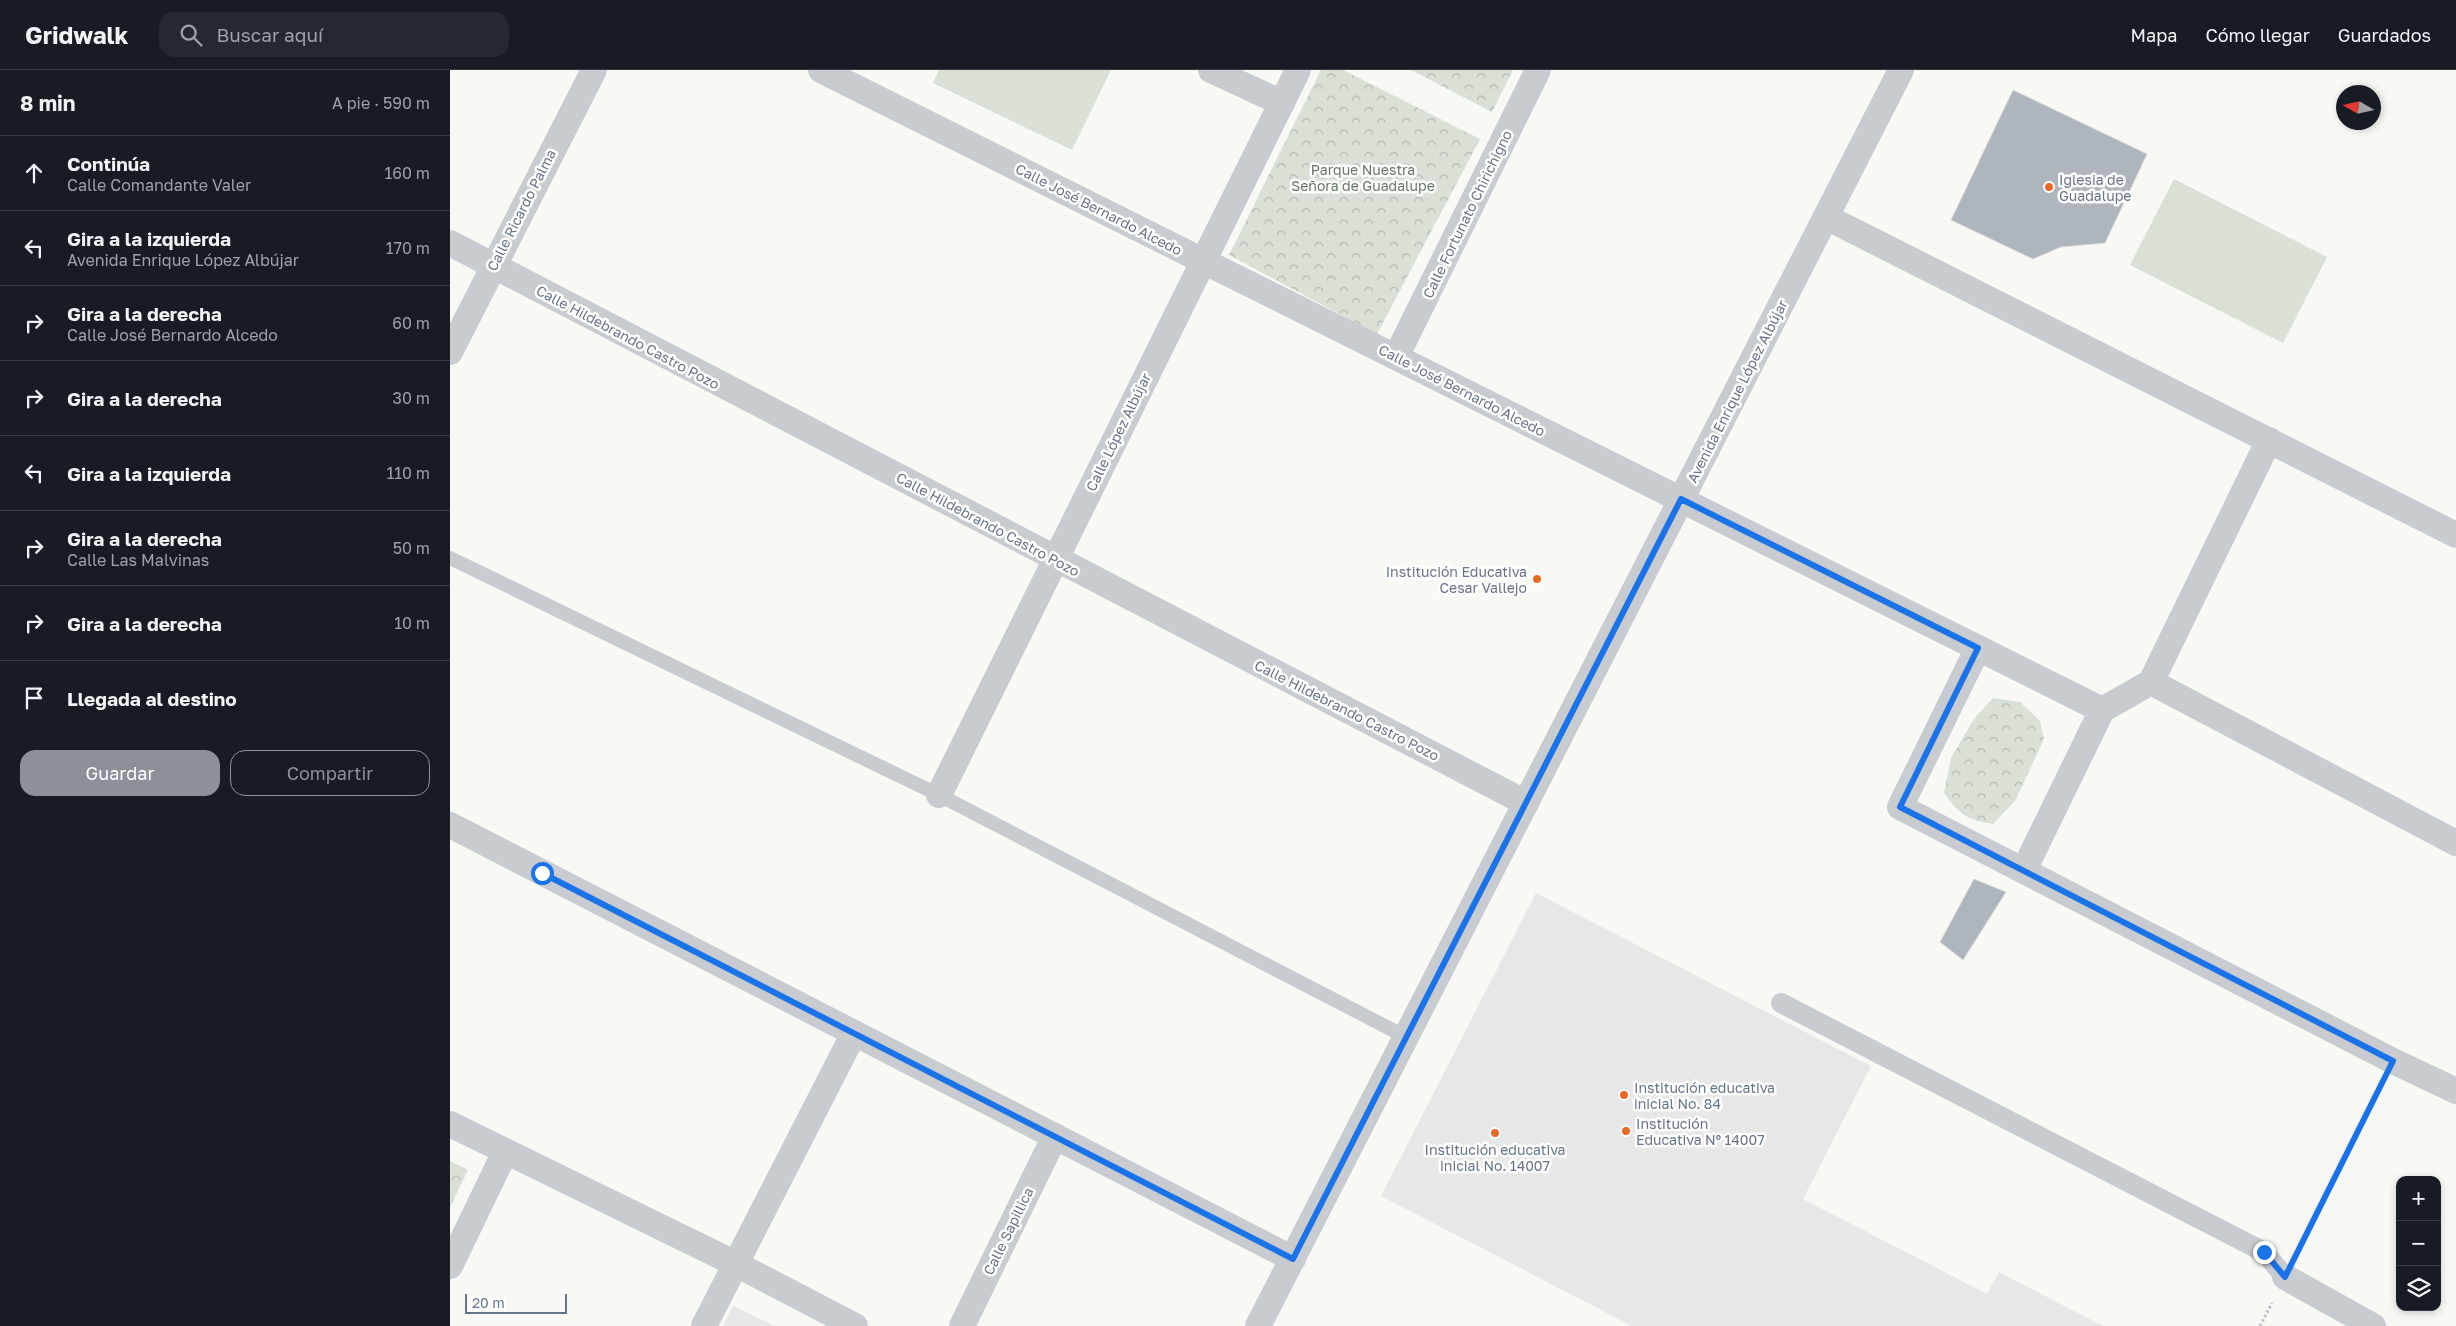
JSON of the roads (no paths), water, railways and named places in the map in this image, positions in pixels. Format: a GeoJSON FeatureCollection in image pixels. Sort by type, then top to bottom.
{"type":"FeatureCollection","features":[{"type":"Feature","properties":{"kind":"street","name":"Calle Ricardo Palma"},"geometry":{"type":"LineString","coordinates":[[450,352],[492,266],[594,70]]}},
{"type":"Feature","properties":{"kind":"street","name":"Calle José Bernardo Alcedo"},"geometry":{"type":"LineString","coordinates":[[821,70],[2102,710]]}},
{"type":"Feature","properties":{"kind":"street"},"geometry":{"type":"LineString","coordinates":[[1211,70],[1282,103]]}},
{"type":"Feature","properties":{"kind":"street","name":"Calle López Albújar"},"geometry":{"type":"LineString","coordinates":[[939,794],[1298,70]]}},
{"type":"Feature","properties":{"kind":"street","name":"Calle Fortunato Chirichigno"},"geometry":{"type":"LineString","coordinates":[[1396,357],[1538,70]]}},
{"type":"Feature","properties":{"kind":"street","name":"Avenida Enrique López Albújar"},"geometry":{"type":"LineString","coordinates":[[1258,1326],[1901,70]]}},
{"type":"Feature","properties":{"kind":"street"},"geometry":{"type":"LineString","coordinates":[[1826,217],[2456,534]]}},
{"type":"Feature","properties":{"kind":"street","name":"Calle Hildebrando Castro Pozo"},"geometry":{"type":"LineString","coordinates":[[450,243],[1526,803]]}},
{"type":"Feature","properties":{"kind":"street"},"geometry":{"type":"LineString","coordinates":[[2024,870],[2102,710],[2151,682],[2268,440]]}},
{"type":"Feature","properties":{"kind":"street"},"geometry":{"type":"LineString","coordinates":[[1978,648],[1900,807],[2393,1061],[2456,1091]]}},
{"type":"Feature","properties":{"kind":"street"},"geometry":{"type":"LineString","coordinates":[[2151,682],[2456,843]]}},
{"type":"Feature","properties":{"kind":"street"},"geometry":{"type":"LineString","coordinates":[[450,826],[1293,1259]]}},
{"type":"Feature","properties":{"kind":"street"},"geometry":{"type":"LineString","coordinates":[[1781,1003],[2264,1252],[2285,1277],[2373,1326]]}},
{"type":"Feature","properties":{"kind":"street"},"geometry":{"type":"LineString","coordinates":[[704,1326],[854,1033]]}},
{"type":"Feature","properties":{"kind":"street"},"geometry":{"type":"LineString","coordinates":[[450,1124],[736,1264],[855,1326]]}},
{"type":"Feature","properties":{"kind":"street","name":"Calle Sapillica"},"geometry":{"type":"LineString","coordinates":[[962,1326],[1054,1136]]}},
{"type":"Feature","properties":{"kind":"street"},"geometry":{"type":"LineString","coordinates":[[450,1266],[505,1152]]}},
{"type":"Feature","properties":{"kind":"lane"},"geometry":{"type":"LineString","coordinates":[[450,558],[939,794],[1406,1037]]}},
{"type":"Feature","properties":{"kind":"place","name":"Iglesia de Guadalupe"},"geometry":{"type":"Point","coordinates":[2049,187]}},
{"type":"Feature","properties":{"kind":"place","name":"Institución Educativa Cesar Vallejo"},"geometry":{"type":"Point","coordinates":[1537,579]}},
{"type":"Feature","properties":{"kind":"place","name":"Institución educativa inicial No. 84"},"geometry":{"type":"Point","coordinates":[1624,1095]}},
{"type":"Feature","properties":{"kind":"place","name":"Institución Educativa Nº 14007"},"geometry":{"type":"Point","coordinates":[1626,1131]}},
{"type":"Feature","properties":{"kind":"place","name":"Institución educativa inicial No. 14007"},"geometry":{"type":"Point","coordinates":[1495,1133]}},
{"type":"Feature","properties":{"kind":"park label","name":"Parque Nuestra Señora de Guadalupe"},"geometry":{"type":"Point","coordinates":[1363,178]}}]}
